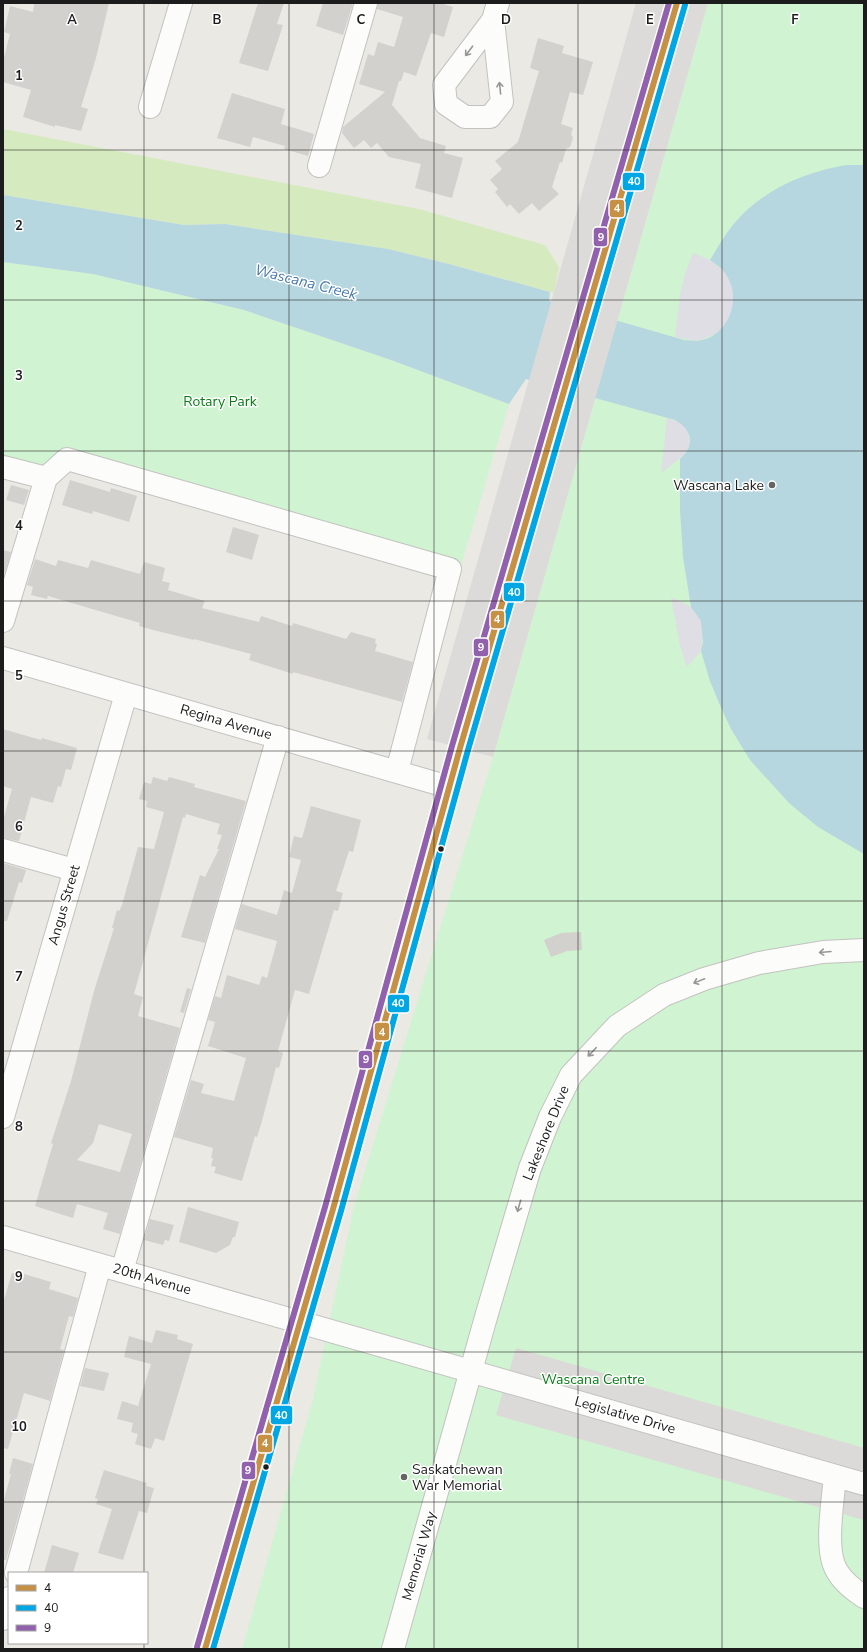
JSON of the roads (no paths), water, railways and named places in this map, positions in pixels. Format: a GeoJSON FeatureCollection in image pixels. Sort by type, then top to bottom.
{"type":"FeatureCollection","features":[{"type":"Feature","properties":{"kind":"main road"},"geometry":{"type":"LineString","coordinates":[[205,1649],[300,1322],[460,748],[677,3]]}},
{"type":"Feature","properties":{"kind":"street"},"geometry":{"type":"LineString","coordinates":[[150,107],[180,3]]}},
{"type":"Feature","properties":{"kind":"street"},"geometry":{"type":"LineString","coordinates":[[319,166],[366,3]]}},
{"type":"Feature","properties":{"kind":"street"},"geometry":{"type":"LineString","coordinates":[[3,621],[46,478],[67,459],[450,569],[396,771]]}},
{"type":"Feature","properties":{"kind":"street"},"geometry":{"type":"LineString","coordinates":[[3,467],[46,478]]}},
{"type":"Feature","properties":{"kind":"street","name":"Regina Avenue"},"geometry":{"type":"LineString","coordinates":[[3,658],[449,787]]}},
{"type":"Feature","properties":{"kind":"street","name":"Angus Street"},"geometry":{"type":"LineString","coordinates":[[3,1117],[126,694]]}},
{"type":"Feature","properties":{"kind":"street"},"geometry":{"type":"LineString","coordinates":[[122,1271],[278,737]]}},
{"type":"Feature","properties":{"kind":"street"},"geometry":{"type":"LineString","coordinates":[[3,850],[74,870]]}},
{"type":"Feature","properties":{"kind":"street","name":"Lakeshore Drive"},"geometry":{"type":"LineString","coordinates":[[472,1371],[530,1168],[550,1117],[571,1075],[616,1026],[664,995],[704,979],[759,963],[823,952],[864,950]]}},
{"type":"Feature","properties":{"kind":"street","name":"20th Avenue"},"geometry":{"type":"LineString","coordinates":[[3,1237],[300,1322]]}},
{"type":"Feature","properties":{"kind":"street"},"geometry":{"type":"LineString","coordinates":[[16,1572],[100,1265]]}},
{"type":"Feature","properties":{"kind":"street","name":"Legislative Drive"},"geometry":{"type":"LineString","coordinates":[[300,1322],[864,1484]]}},
{"type":"Feature","properties":{"kind":"street","name":"Memorial Way"},"geometry":{"type":"LineString","coordinates":[[393,1649],[472,1371]]}},
{"type":"Feature","properties":{"kind":"street"},"geometry":{"type":"LineString","coordinates":[[835,1476],[830,1548],[836,1571],[853,1590],[864,1597]]}},
{"type":"Feature","properties":{"kind":"street"},"geometry":{"type":"LineString","coordinates":[[3,1620],[8,1602]]}},
{"type":"Feature","properties":{"kind":"water","name":"Wascana Lake"},"geometry":{"type":"Polygon","coordinates":[[[847,165],[864,165],[864,854],[818,827],[789,803],[750,760],[731,729],[719,703],[710,681],[701,651],[703,642],[701,621],[691,607],[683,557],[680,510],[680,459],[688,449],[690,438],[685,428],[681,424],[675,420],[526,379],[509,404],[391,360],[244,310],[93,274],[3,262],[3,195],[184,225],[225,224],[388,249],[550,292],[549,301],[684,340],[697,341],[708,338],[718,332],[725,324],[730,314],[733,304],[733,292],[730,282],[724,272],[710,260],[732,226],[756,203],[769,193],[784,185],[814,173],[847,165]]]}},
{"type":"Feature","properties":{"kind":"place","name":"Wascana Lake"},"geometry":{"type":"Point","coordinates":[772,485]}},
{"type":"Feature","properties":{"kind":"place","name":"Saskatchewan War Memorial"},"geometry":{"type":"Point","coordinates":[404,1477]}},
{"type":"Feature","properties":{"kind":"water label","name":"Wascana Creek"},"geometry":{"type":"Point","coordinates":[306,282]}},
{"type":"Feature","properties":{"kind":"park label","name":"Rotary Park"},"geometry":{"type":"Point","coordinates":[220,401]}},
{"type":"Feature","properties":{"kind":"park label","name":"Wascana Centre"},"geometry":{"type":"Point","coordinates":[593,1379]}}]}
